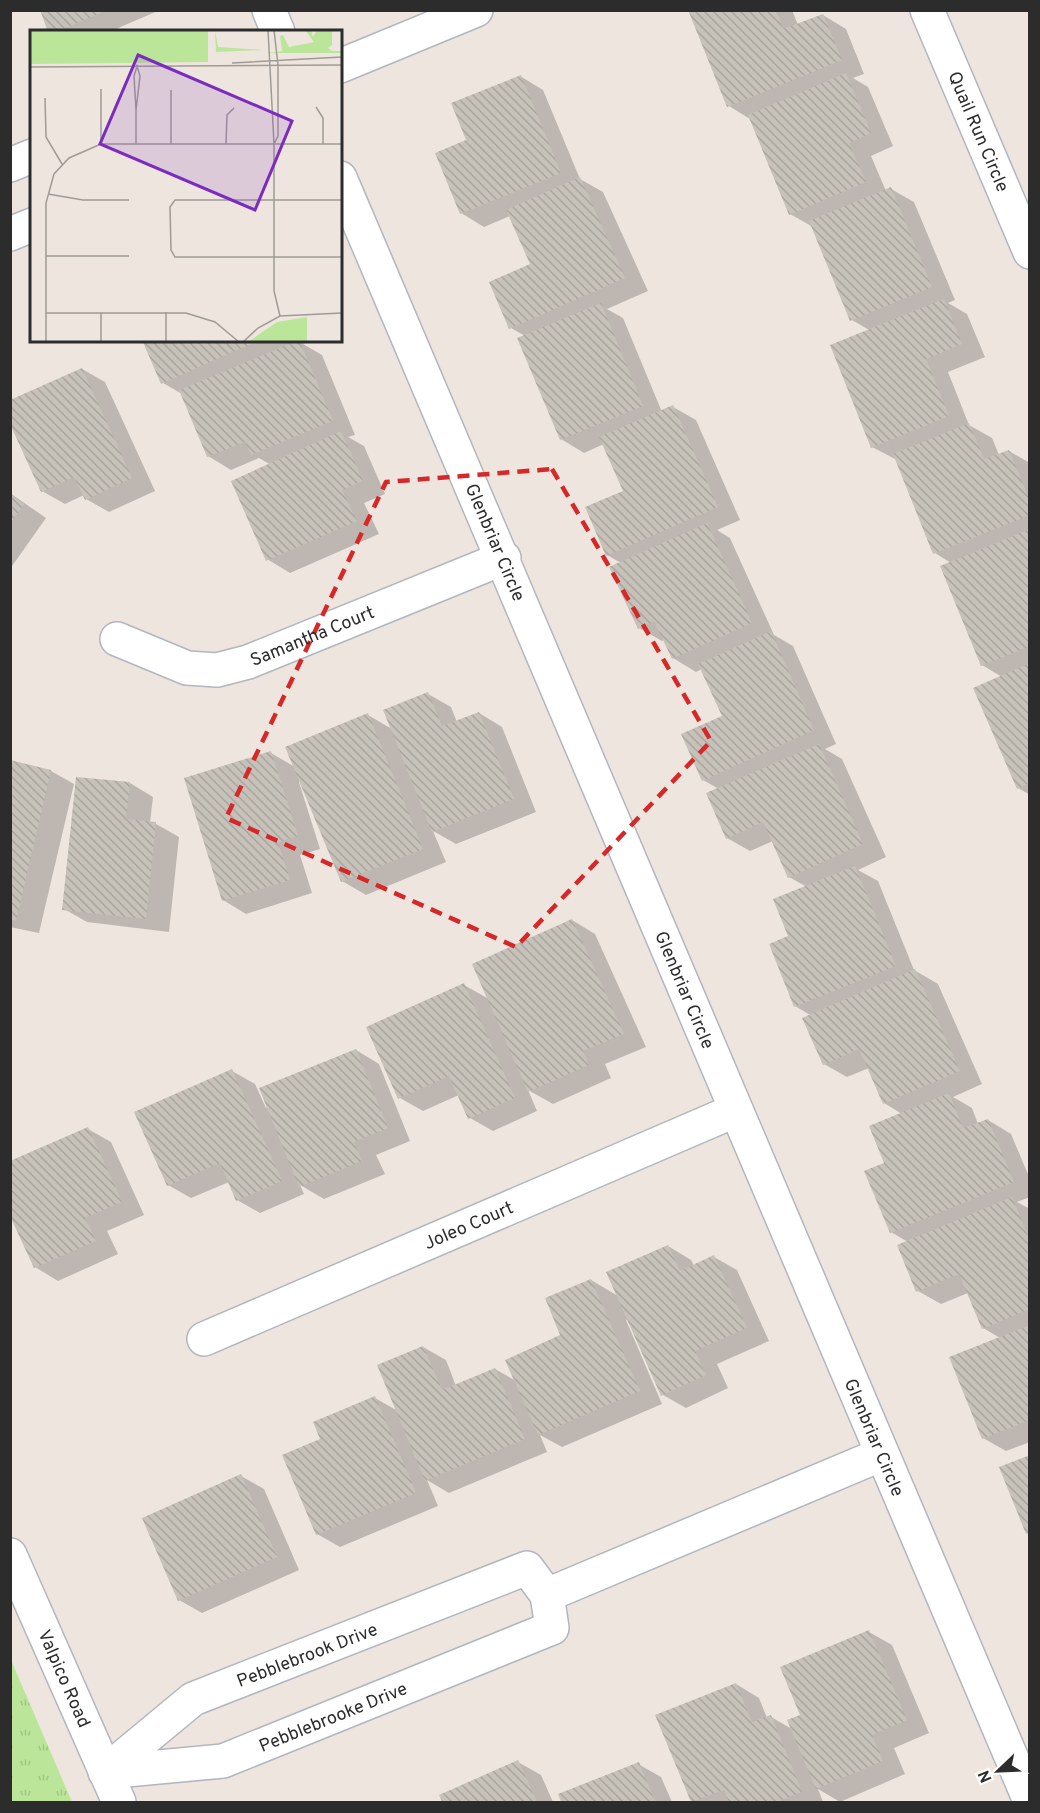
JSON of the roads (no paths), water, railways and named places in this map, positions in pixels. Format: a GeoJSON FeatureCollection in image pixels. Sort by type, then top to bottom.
{"type":"FeatureCollection","features":[{"type":"Feature","properties":{"kind":"street"},"geometry":{"type":"LineString","coordinates":[[269,10],[277,30]]}},
{"type":"Feature","properties":{"kind":"street"},"geometry":{"type":"LineString","coordinates":[[342,65],[476,10]]}},
{"type":"Feature","properties":{"kind":"street","name":"Quail Run Circle"},"geometry":{"type":"LineString","coordinates":[[927,10],[1029,252]]}},
{"type":"Feature","properties":{"kind":"street"},"geometry":{"type":"LineString","coordinates":[[10,165],[30,157]]}},
{"type":"Feature","properties":{"kind":"street","name":"Glenbriar Circle"},"geometry":{"type":"LineString","coordinates":[[342,183],[504,558],[734,1111],[1029,1801]]}},
{"type":"Feature","properties":{"kind":"street"},"geometry":{"type":"LineString","coordinates":[[10,234],[30,226]]}},
{"type":"Feature","properties":{"kind":"street","name":"Samantha Court"},"geometry":{"type":"LineString","coordinates":[[117,639],[187,668],[217,670],[248,662],[504,558]]}},
{"type":"Feature","properties":{"kind":"street","name":"Joleo Court"},"geometry":{"type":"LineString","coordinates":[[204,1339],[734,1111]]}},
{"type":"Feature","properties":{"kind":"street"},"geometry":{"type":"LineString","coordinates":[[548,1595],[880,1455]]}},
{"type":"Feature","properties":{"kind":"street","name":"Valpico Road"},"geometry":{"type":"LineString","coordinates":[[10,1555],[119,1803]]}},
{"type":"Feature","properties":{"kind":"street","name":"Pebblebrook Drive"},"geometry":{"type":"LineString","coordinates":[[105,1772],[193,1700],[527,1568],[548,1595]]}},
{"type":"Feature","properties":{"kind":"street","name":"Pebblebrooke Drive"},"geometry":{"type":"LineString","coordinates":[[105,1772],[223,1761],[552,1628],[548,1595]]}}]}
